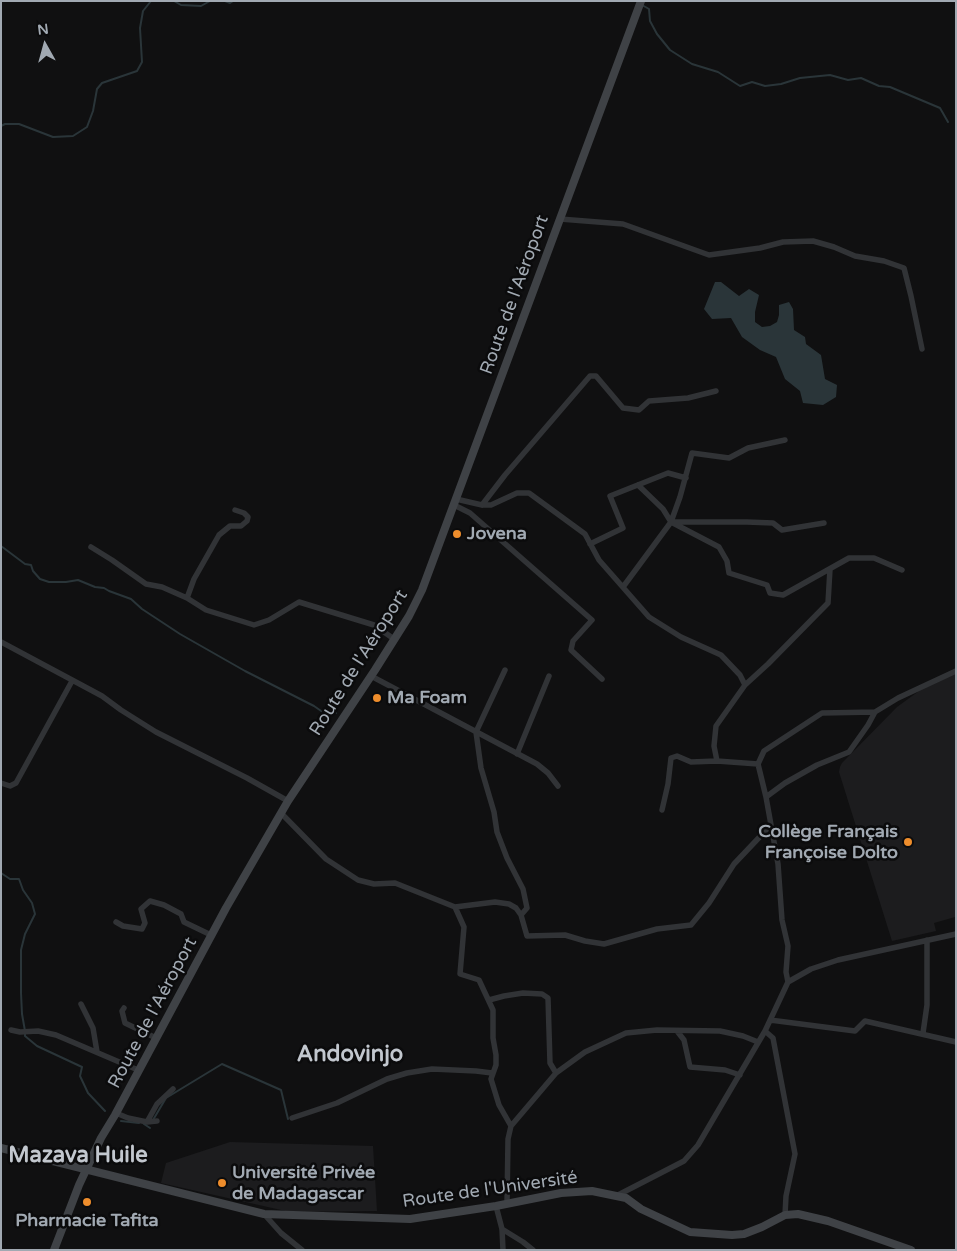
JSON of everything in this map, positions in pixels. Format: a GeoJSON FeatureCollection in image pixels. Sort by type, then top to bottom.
{"type":"FeatureCollection","features":[{"type":"Feature","properties":{"kind":"main road","name":"Route de l'Aéroport"},"geometry":{"type":"LineString","coordinates":[[54,1250],[86,1169],[101,1138],[211,935],[288,801],[371,676],[409,616],[422,590],[640,4]]}},
{"type":"Feature","properties":{"kind":"main road","name":"Route de l'Université"},"geometry":{"type":"LineString","coordinates":[[1,1148],[264,1214],[410,1218],[496,1206],[561,1194],[592,1191],[626,1198],[640,1209],[690,1232],[732,1236],[744,1234],[785,1215]]}},
{"type":"Feature","properties":{"kind":"main road"},"geometry":{"type":"LineString","coordinates":[[785,1215],[798,1214],[828,1221],[911,1250]]}},
{"type":"Feature","properties":{"kind":"street"},"geometry":{"type":"LineString","coordinates":[[560,219],[623,224],[708,255],[760,248],[783,242],[813,241],[855,256],[884,261],[904,268],[912,296],[922,349]]}},
{"type":"Feature","properties":{"kind":"street"},"geometry":{"type":"LineString","coordinates":[[482,505],[505,475],[590,376],[596,376],[623,408],[639,410],[649,401],[688,398],[716,391]]}},
{"type":"Feature","properties":{"kind":"street"},"geometry":{"type":"LineString","coordinates":[[623,587],[671,522],[686,478],[692,453],[729,458],[748,448],[785,440]]}},
{"type":"Feature","properties":{"kind":"street"},"geometry":{"type":"LineString","coordinates":[[590,544],[623,528],[610,496],[668,473],[686,478]]}},
{"type":"Feature","properties":{"kind":"street"},"geometry":{"type":"LineString","coordinates":[[638,485],[663,509],[671,522],[719,547],[727,561],[729,573],[767,586],[770,593],[783,595],[849,558],[874,558],[902,570]]}},
{"type":"Feature","properties":{"kind":"street"},"geometry":{"type":"LineString","coordinates":[[455,502],[491,505],[517,493],[529,493],[585,534],[599,560],[649,616],[681,637],[721,656],[740,675],[745,685]]}},
{"type":"Feature","properties":{"kind":"street"},"geometry":{"type":"LineString","coordinates":[[455,502],[592,620],[573,641],[571,650],[576,657],[602,679]]}},
{"type":"Feature","properties":{"kind":"street"},"geometry":{"type":"LineString","coordinates":[[187,598],[194,579],[219,535],[230,526],[241,526],[246,521],[248,517],[236,510]]}},
{"type":"Feature","properties":{"kind":"street"},"geometry":{"type":"LineString","coordinates":[[671,522],[773,523],[782,530],[824,523]]}},
{"type":"Feature","properties":{"kind":"street"},"geometry":{"type":"LineString","coordinates":[[92,547],[146,584],[187,598],[206,610],[254,625],[269,620],[299,602],[374,625],[394,639]]}},
{"type":"Feature","properties":{"kind":"street"},"geometry":{"type":"LineString","coordinates":[[717,760],[714,746],[716,726],[745,685],[828,603],[830,569]]}},
{"type":"Feature","properties":{"kind":"street"},"geometry":{"type":"LineString","coordinates":[[1,642],[102,696],[156,732],[248,778],[288,801]]}},
{"type":"Feature","properties":{"kind":"street"},"geometry":{"type":"LineString","coordinates":[[505,670],[476,732],[481,768],[498,832],[507,858],[524,889],[527,908],[521,915]]}},
{"type":"Feature","properties":{"kind":"street"},"geometry":{"type":"LineString","coordinates":[[766,797],[785,783],[817,765],[849,752],[875,712],[898,698],[956,671]]}},
{"type":"Feature","properties":{"kind":"street"},"geometry":{"type":"LineString","coordinates":[[371,676],[537,764],[548,773],[558,786]]}},
{"type":"Feature","properties":{"kind":"street"},"geometry":{"type":"LineString","coordinates":[[517,754],[549,676]]}},
{"type":"Feature","properties":{"kind":"street"},"geometry":{"type":"LineString","coordinates":[[1,783],[10,786],[16,783],[72,681]]}},
{"type":"Feature","properties":{"kind":"street"},"geometry":{"type":"LineString","coordinates":[[788,982],[786,972],[788,946],[782,920],[778,864],[758,764],[764,752],[822,713],[875,712]]}},
{"type":"Feature","properties":{"kind":"street"},"geometry":{"type":"LineString","coordinates":[[662,810],[671,758],[677,756],[691,762],[717,760],[758,764]]}},
{"type":"Feature","properties":{"kind":"street"},"geometry":{"type":"LineString","coordinates":[[281,813],[326,859],[358,880],[374,884],[396,883],[455,907],[495,902],[509,904],[516,908],[521,915],[527,936],[565,935],[604,944],[657,929],[691,925],[709,903],[734,864],[770,826]]}},
{"type":"Feature","properties":{"kind":"street"},"geometry":{"type":"LineString","coordinates":[[116,922],[123,926],[142,928],[145,923],[141,909],[150,901],[164,905],[181,914],[184,922],[211,935]]}},
{"type":"Feature","properties":{"kind":"street"},"geometry":{"type":"LineString","coordinates":[[455,907],[464,928],[460,974],[479,980],[493,1010],[496,1066],[491,1079],[499,1105],[511,1126]]}},
{"type":"Feature","properties":{"kind":"street"},"geometry":{"type":"LineString","coordinates":[[618,1195],[684,1161],[698,1145],[765,1031],[788,982],[811,969],[838,960],[956,934]]}},
{"type":"Feature","properties":{"kind":"street"},"geometry":{"type":"LineString","coordinates":[[923,1034],[927,1005],[927,940]]}},
{"type":"Feature","properties":{"kind":"street"},"geometry":{"type":"LineString","coordinates":[[489,1000],[524,993],[542,994],[548,998],[550,1063],[556,1074]]}},
{"type":"Feature","properties":{"kind":"street"},"geometry":{"type":"LineString","coordinates":[[81,1004],[92,1028],[97,1052]]}},
{"type":"Feature","properties":{"kind":"street"},"geometry":{"type":"LineString","coordinates":[[124,1008],[122,1011],[125,1023],[156,1038]]}},
{"type":"Feature","properties":{"kind":"street"},"geometry":{"type":"LineString","coordinates":[[770,1020],[855,1031],[864,1021],[956,1042]]}},
{"type":"Feature","properties":{"kind":"street"},"geometry":{"type":"LineString","coordinates":[[11,1030],[20,1032],[38,1031],[56,1035],[138,1070]]}},
{"type":"Feature","properties":{"kind":"street"},"geometry":{"type":"LineString","coordinates":[[507,1204],[508,1139],[511,1126],[556,1074],[585,1052],[626,1033],[657,1030],[720,1031],[743,1036],[758,1042]]}},
{"type":"Feature","properties":{"kind":"street"},"geometry":{"type":"LineString","coordinates":[[677,1031],[684,1040],[690,1067],[725,1070],[740,1075]]}},
{"type":"Feature","properties":{"kind":"street"},"geometry":{"type":"LineString","coordinates":[[765,1031],[773,1038],[795,1154],[786,1196],[785,1215]]}},
{"type":"Feature","properties":{"kind":"street"},"geometry":{"type":"LineString","coordinates":[[292,1118],[331,1106],[387,1079],[407,1073],[432,1069],[492,1073]]}},
{"type":"Feature","properties":{"kind":"street"},"geometry":{"type":"LineString","coordinates":[[147,1122],[162,1097],[173,1089]]}},
{"type":"Feature","properties":{"kind":"street"},"geometry":{"type":"LineString","coordinates":[[116,1113],[147,1122],[157,1121]]}},
{"type":"Feature","properties":{"kind":"street"},"geometry":{"type":"LineString","coordinates":[[496,1206],[502,1229],[503,1250]]}},
{"type":"Feature","properties":{"kind":"street"},"geometry":{"type":"LineString","coordinates":[[264,1214],[280,1233],[302,1250]]}},
{"type":"Feature","properties":{"kind":"street"},"geometry":{"type":"LineString","coordinates":[[502,1229],[533,1250]]}},
{"type":"Feature","properties":{"kind":"shaded area"},"geometry":{"type":"Polygon","coordinates":[[[715,282],[721,282],[739,296],[749,289],[759,295],[755,322],[762,327],[770,326],[777,322],[779,305],[789,302],[793,309],[794,330],[805,337],[806,344],[821,355],[825,379],[837,385],[836,397],[823,405],[803,403],[800,391],[785,379],[776,357],[760,350],[742,337],[731,318],[712,319],[704,309],[715,282]]]}},
{"type":"Feature","properties":{"kind":"shaded area","name":"Collège Français Françoise Dolto"},"geometry":{"type":"Polygon","coordinates":[[[956,673],[955,917],[934,923],[936,931],[892,941],[839,772],[840,767],[897,707],[941,675],[956,673]]]}},
{"type":"Feature","properties":{"kind":"shaded area"},"geometry":{"type":"Polygon","coordinates":[[[230,1142],[373,1146],[377,1211],[290,1212],[161,1183],[166,1163],[230,1142]]]}},
{"type":"Feature","properties":{"kind":"waterway"},"geometry":{"type":"LineString","coordinates":[[1,126],[5,124],[19,124],[53,137],[73,136],[87,127],[93,111],[97,89],[102,83],[137,71],[142,62],[140,28],[143,11],[151,1]]}},
{"type":"Feature","properties":{"kind":"waterway"},"geometry":{"type":"LineString","coordinates":[[174,1],[181,5],[201,6],[210,1]]}},
{"type":"Feature","properties":{"kind":"waterway"},"geometry":{"type":"LineString","coordinates":[[225,1],[230,3],[233,1]]}},
{"type":"Feature","properties":{"kind":"waterway"},"geometry":{"type":"LineString","coordinates":[[642,5],[649,9],[650,21],[657,34],[670,50],[692,64],[718,72],[740,86],[752,82],[765,86],[781,84],[800,78],[830,75],[848,80],[861,78],[879,86],[890,87],[940,108],[948,122]]}},
{"type":"Feature","properties":{"kind":"waterway"},"geometry":{"type":"LineString","coordinates":[[1,546],[25,564],[31,565],[33,571],[40,579],[49,582],[78,580],[131,599],[142,609],[180,634],[245,671],[324,713],[336,713]]}},
{"type":"Feature","properties":{"kind":"waterway"},"geometry":{"type":"LineString","coordinates":[[1,873],[10,879],[19,879],[23,890],[32,903],[35,914],[25,934],[21,950],[22,1014],[25,1031]]}},
{"type":"Feature","properties":{"kind":"waterway"},"geometry":{"type":"LineString","coordinates":[[25,1034],[37,1046],[82,1067],[80,1076],[88,1093],[105,1111]]}},
{"type":"Feature","properties":{"kind":"waterway"},"geometry":{"type":"LineString","coordinates":[[153,1120],[166,1098],[222,1064],[281,1090],[288,1119]]}},
{"type":"Feature","properties":{"kind":"waterway"},"geometry":{"type":"LineString","coordinates":[[121,1121],[139,1123]]}},
{"type":"Feature","properties":{"kind":"waterway"},"geometry":{"type":"LineString","coordinates":[[144,1124],[150,1128]]}},
{"type":"Feature","properties":{"kind":"place","name":"Jovena"},"geometry":{"type":"Point","coordinates":[457,534]}},
{"type":"Feature","properties":{"kind":"place","name":"Ma Foam"},"geometry":{"type":"Point","coordinates":[377,698]}},
{"type":"Feature","properties":{"kind":"place","name":"Collège Français Françoise Dolto"},"geometry":{"type":"Point","coordinates":[908,842]}},
{"type":"Feature","properties":{"kind":"place","name":"Université Privée de Madagascar"},"geometry":{"type":"Point","coordinates":[222,1183]}},
{"type":"Feature","properties":{"kind":"place","name":"Pharmacie Tafita"},"geometry":{"type":"Point","coordinates":[87,1202]}},
{"type":"Feature","properties":{"kind":"district","name":"Andovinjo"},"geometry":{"type":"Point","coordinates":[350,1055]}},
{"type":"Feature","properties":{"kind":"district","name":"Mazava Huile"},"geometry":{"type":"Point","coordinates":[78,1156]}}]}
